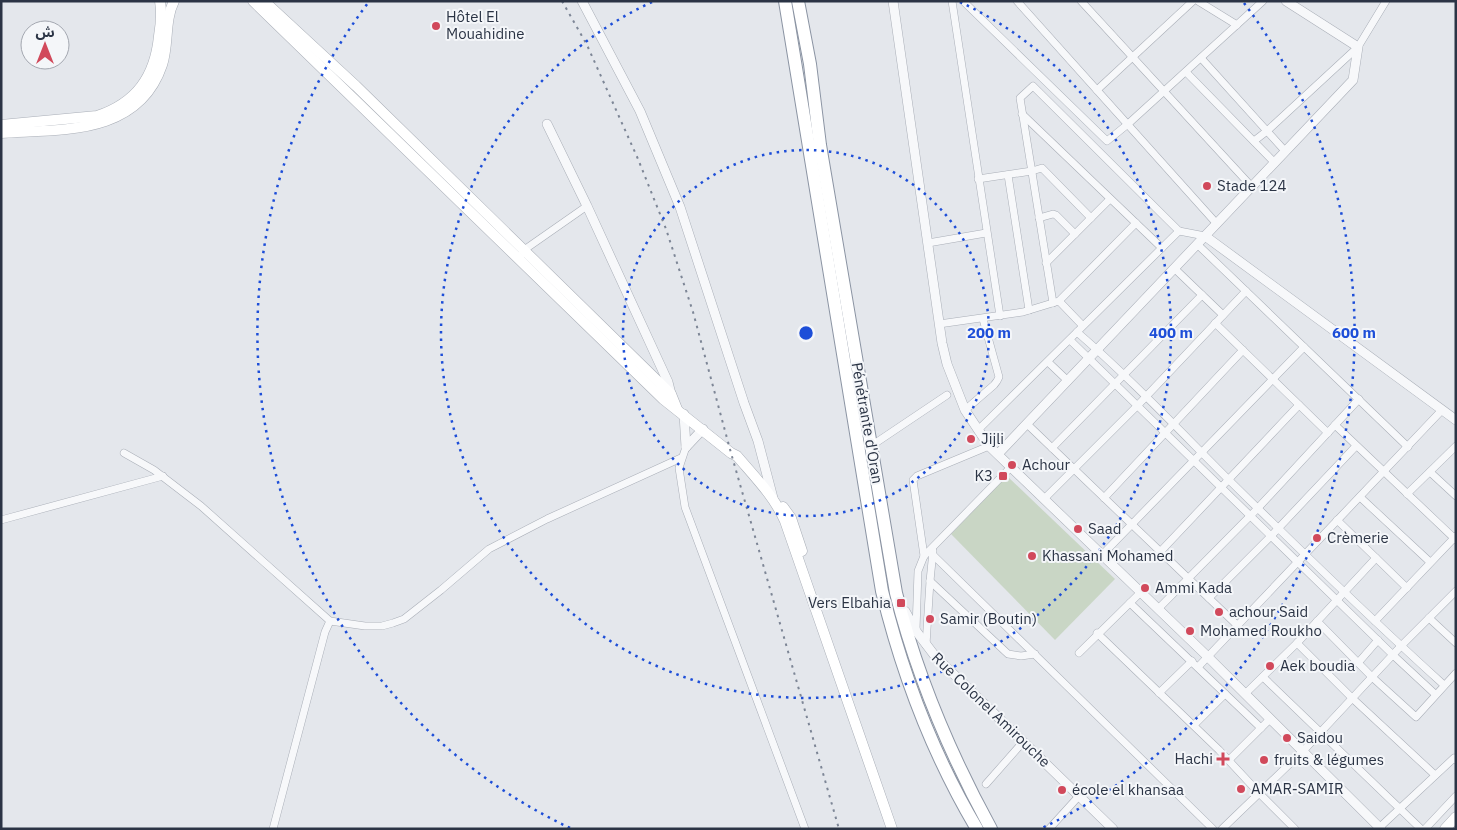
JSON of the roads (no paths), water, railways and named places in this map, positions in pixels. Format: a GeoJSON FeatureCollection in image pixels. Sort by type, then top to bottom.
{"type":"FeatureCollection","features":[{"type":"Feature","properties":{"kind":"highway","name":"Pénétrante d'Oran"},"geometry":{"type":"LineString","coordinates":[[785,1],[882,591],[892,630],[912,690],[961,802],[975,829]]}},
{"type":"Feature","properties":{"kind":"highway","name":"Pénétrante d'Oran"},"geometry":{"type":"LineString","coordinates":[[798,1],[810,64],[820,145],[896,593],[907,637],[934,712],[965,781],[991,829]]}},
{"type":"Feature","properties":{"kind":"main road"},"geometry":{"type":"LineString","coordinates":[[1,125],[97,116],[117,108],[132,98],[145,82],[156,59],[161,19],[160,1]]}},
{"type":"Feature","properties":{"kind":"main road"},"geometry":{"type":"LineString","coordinates":[[1,133],[86,127],[113,120],[130,109],[150,88],[162,66],[170,12],[174,1]]}},
{"type":"Feature","properties":{"kind":"main road"},"geometry":{"type":"LineString","coordinates":[[252,1],[352,89]]}},
{"type":"Feature","properties":{"kind":"main road"},"geometry":{"type":"LineString","coordinates":[[264,1],[522,254],[672,394],[681,411]]}},
{"type":"Feature","properties":{"kind":"main road"},"geometry":{"type":"LineString","coordinates":[[522,254],[663,399],[737,456],[773,501],[786,510],[797,535],[822,627],[892,829]]}},
{"type":"Feature","properties":{"kind":"main road"},"geometry":{"type":"LineString","coordinates":[[1445,829],[1456,818]]}},
{"type":"Feature","properties":{"kind":"street"},"geometry":{"type":"LineString","coordinates":[[582,1],[640,111],[680,207],[758,441],[773,501]]}},
{"type":"Feature","properties":{"kind":"street"},"geometry":{"type":"LineString","coordinates":[[893,1],[939,324],[948,364],[965,410],[989,446],[1207,656],[1381,828],[1435,775],[1454,758],[1456,760]]}},
{"type":"Feature","properties":{"kind":"street"},"geometry":{"type":"LineString","coordinates":[[952,1],[1000,316]]}},
{"type":"Feature","properties":{"kind":"street"},"geometry":{"type":"LineString","coordinates":[[1082,1],[1132,58],[1252,187]]}},
{"type":"Feature","properties":{"kind":"street"},"geometry":{"type":"LineString","coordinates":[[1097,90],[1193,1]]}},
{"type":"Feature","properties":{"kind":"street"},"geometry":{"type":"LineString","coordinates":[[1198,1],[1237,26]]}},
{"type":"Feature","properties":{"kind":"street"},"geometry":{"type":"LineString","coordinates":[[968,3],[1107,141],[1164,92],[1263,1]]}},
{"type":"Feature","properties":{"kind":"street"},"geometry":{"type":"LineString","coordinates":[[1286,1],[1358,47]]}},
{"type":"Feature","properties":{"kind":"street"},"geometry":{"type":"LineString","coordinates":[[1254,141],[1358,47],[1386,1]]}},
{"type":"Feature","properties":{"kind":"street"},"geometry":{"type":"LineString","coordinates":[[1018,2],[1217,224]]}},
{"type":"Feature","properties":{"kind":"street"},"geometry":{"type":"LineString","coordinates":[[998,454],[1353,80],[1358,47]]}},
{"type":"Feature","properties":{"kind":"street"},"geometry":{"type":"LineString","coordinates":[[1200,58],[1285,151]]}},
{"type":"Feature","properties":{"kind":"street"},"geometry":{"type":"LineString","coordinates":[[1186,72],[1274,163]]}},
{"type":"Feature","properties":{"kind":"street"},"geometry":{"type":"LineString","coordinates":[[1082,326],[1056,302],[1046,262],[1020,98],[1033,86],[1180,232],[1205,236],[1456,420]]}},
{"type":"Feature","properties":{"kind":"street"},"geometry":{"type":"LineString","coordinates":[[1022,114],[1162,248]]}},
{"type":"Feature","properties":{"kind":"street"},"geometry":{"type":"LineString","coordinates":[[547,124],[587,206],[672,394]]}},
{"type":"Feature","properties":{"kind":"street"},"geometry":{"type":"LineString","coordinates":[[978,179],[1032,172],[1042,168],[1091,218]]}},
{"type":"Feature","properties":{"kind":"street"},"geometry":{"type":"LineString","coordinates":[[1008,175],[1029,310]]}},
{"type":"Feature","properties":{"kind":"street"},"geometry":{"type":"LineString","coordinates":[[1046,262],[1110,198]]}},
{"type":"Feature","properties":{"kind":"street"},"geometry":{"type":"LineString","coordinates":[[522,254],[587,206]]}},
{"type":"Feature","properties":{"kind":"street"},"geometry":{"type":"LineString","coordinates":[[1039,218],[1053,214],[1056,215],[1075,234]]}},
{"type":"Feature","properties":{"kind":"street"},"geometry":{"type":"LineString","coordinates":[[939,324],[1000,316],[1056,302],[1136,223]]}},
{"type":"Feature","properties":{"kind":"street"},"geometry":{"type":"LineString","coordinates":[[978,430],[1180,232]]}},
{"type":"Feature","properties":{"kind":"street"},"geometry":{"type":"LineString","coordinates":[[928,243],[986,233]]}},
{"type":"Feature","properties":{"kind":"street"},"geometry":{"type":"LineString","coordinates":[[1197,244],[1408,447]]}},
{"type":"Feature","properties":{"kind":"street"},"geometry":{"type":"LineString","coordinates":[[1174,268],[1223,315]]}},
{"type":"Feature","properties":{"kind":"street"},"geometry":{"type":"LineString","coordinates":[[1044,499],[1138,405],[1246,291]]}},
{"type":"Feature","properties":{"kind":"street"},"geometry":{"type":"LineString","coordinates":[[1052,448],[1202,295]]}},
{"type":"Feature","properties":{"kind":"street"},"geometry":{"type":"LineString","coordinates":[[965,410],[998,381],[983,319]]}},
{"type":"Feature","properties":{"kind":"street"},"geometry":{"type":"LineString","coordinates":[[1215,323],[1328,433]]}},
{"type":"Feature","properties":{"kind":"street"},"geometry":{"type":"LineString","coordinates":[[1077,332],[1173,423],[1305,554],[1444,685]]}},
{"type":"Feature","properties":{"kind":"street"},"geometry":{"type":"LineString","coordinates":[[1070,340],[1435,694]]}},
{"type":"Feature","properties":{"kind":"street"},"geometry":{"type":"LineString","coordinates":[[1102,555],[1304,347]]}},
{"type":"Feature","properties":{"kind":"street"},"geometry":{"type":"LineString","coordinates":[[1104,498],[1243,350]]}},
{"type":"Feature","properties":{"kind":"street"},"geometry":{"type":"LineString","coordinates":[[1048,362],[1068,381]]}},
{"type":"Feature","properties":{"kind":"street"},"geometry":{"type":"LineString","coordinates":[[871,446],[947,396]]}},
{"type":"Feature","properties":{"kind":"street"},"geometry":{"type":"LineString","coordinates":[[1158,609],[1190,579],[1258,508],[1359,399]]}},
{"type":"Feature","properties":{"kind":"street"},"geometry":{"type":"LineString","coordinates":[[1160,552],[1299,405]]}},
{"type":"Feature","properties":{"kind":"street"},"geometry":{"type":"LineString","coordinates":[[1159,693],[1207,656],[1442,410]]}},
{"type":"Feature","properties":{"kind":"street"},"geometry":{"type":"LineString","coordinates":[[681,411],[686,447]]}},
{"type":"Feature","properties":{"kind":"street"},"geometry":{"type":"LineString","coordinates":[[1027,424],[1237,625]]}},
{"type":"Feature","properties":{"kind":"street"},"geometry":{"type":"LineString","coordinates":[[1335,425],[1455,538],[1375,621]]}},
{"type":"Feature","properties":{"kind":"street"},"geometry":{"type":"LineString","coordinates":[[703,429],[686,447],[679,468],[685,507],[805,829]]}},
{"type":"Feature","properties":{"kind":"street"},"geometry":{"type":"LineString","coordinates":[[924,556],[913,480],[917,476],[989,446]]}},
{"type":"Feature","properties":{"kind":"street"},"geometry":{"type":"LineString","coordinates":[[1209,598],[1272,536],[1356,446]]}},
{"type":"Feature","properties":{"kind":"street"},"geometry":{"type":"LineString","coordinates":[[1407,494],[1456,446]]}},
{"type":"Feature","properties":{"kind":"street"},"geometry":{"type":"LineString","coordinates":[[124,453],[163,476],[208,512],[330,621],[365,626],[394,624],[404,619],[489,549],[547,519],[682,458]]}},
{"type":"Feature","properties":{"kind":"street"},"geometry":{"type":"LineString","coordinates":[[916,631],[918,571],[924,556],[1011,467]]}},
{"type":"Feature","properties":{"kind":"street"},"geometry":{"type":"LineString","coordinates":[[1430,472],[1455,494]]}},
{"type":"Feature","properties":{"kind":"street"},"geometry":{"type":"LineString","coordinates":[[1,520],[163,476]]}},
{"type":"Feature","properties":{"kind":"street"},"geometry":{"type":"LineString","coordinates":[[1360,496],[1430,562]]}},
{"type":"Feature","properties":{"kind":"street"},"geometry":{"type":"LineString","coordinates":[[1337,520],[1407,588]]}},
{"type":"Feature","properties":{"kind":"street"},"geometry":{"type":"LineString","coordinates":[[926,645],[932,554],[936,544]]}},
{"type":"Feature","properties":{"kind":"street"},"geometry":{"type":"LineString","coordinates":[[932,554],[1209,827]]}},
{"type":"Feature","properties":{"kind":"street"},"geometry":{"type":"LineString","coordinates":[[1245,694],[1297,643],[1376,558]]}},
{"type":"Feature","properties":{"kind":"street"},"geometry":{"type":"LineString","coordinates":[[930,581],[1008,654],[1021,656],[1035,654]]}},
{"type":"Feature","properties":{"kind":"street"},"geometry":{"type":"LineString","coordinates":[[1222,829],[1303,751],[1401,646],[1456,591]]}},
{"type":"Feature","properties":{"kind":"street"},"geometry":{"type":"LineString","coordinates":[[1079,653],[1141,592]]}},
{"type":"Feature","properties":{"kind":"street","name":"Rue Colonel Amirouche"},"geometry":{"type":"LineString","coordinates":[[896,593],[916,631],[935,656],[1113,829]]}},
{"type":"Feature","properties":{"kind":"street"},"geometry":{"type":"LineString","coordinates":[[1130,603],[1261,728]]}},
{"type":"Feature","properties":{"kind":"street"},"geometry":{"type":"LineString","coordinates":[[904,608],[913,612],[917,608]]}},
{"type":"Feature","properties":{"kind":"street"},"geometry":{"type":"LineString","coordinates":[[1429,618],[1456,643]]}},
{"type":"Feature","properties":{"kind":"street"},"geometry":{"type":"LineString","coordinates":[[273,829],[325,632],[330,621]]}},
{"type":"Feature","properties":{"kind":"street"},"geometry":{"type":"LineString","coordinates":[[1317,621],[1372,677],[1416,717],[1456,673]]}},
{"type":"Feature","properties":{"kind":"street"},"geometry":{"type":"LineString","coordinates":[[1097,634],[1194,725],[1295,829]]}},
{"type":"Feature","properties":{"kind":"street"},"geometry":{"type":"LineString","coordinates":[[1358,662],[1378,640]]}},
{"type":"Feature","properties":{"kind":"street"},"geometry":{"type":"LineString","coordinates":[[1297,643],[1352,698],[1435,775]]}},
{"type":"Feature","properties":{"kind":"street"},"geometry":{"type":"LineString","coordinates":[[1263,677],[1421,829]]}},
{"type":"Feature","properties":{"kind":"street"},"geometry":{"type":"LineString","coordinates":[[1194,725],[1226,694]]}},
{"type":"Feature","properties":{"kind":"street"},"geometry":{"type":"LineString","coordinates":[[1229,760],[1270,719]]}},
{"type":"Feature","properties":{"kind":"street"},"geometry":{"type":"LineString","coordinates":[[986,784],[1023,742]]}},
{"type":"Feature","properties":{"kind":"street"},"geometry":{"type":"LineString","coordinates":[[1049,829],[1080,796]]}},
{"type":"Feature","properties":{"kind":"street"},"geometry":{"type":"LineString","coordinates":[[1425,829],[1456,796]]}},
{"type":"Feature","properties":{"kind":"railway"},"geometry":{"type":"LineString","coordinates":[[562,1],[587,45],[638,159],[666,229],[693,312],[731,453],[839,829]]}},
{"type":"Feature","properties":{"kind":"place","name":"Hôtel El Mouahidine"},"geometry":{"type":"Point","coordinates":[436,26]}},
{"type":"Feature","properties":{"kind":"place","name":"Stade 124"},"geometry":{"type":"Point","coordinates":[1207,186]}},
{"type":"Feature","properties":{"kind":"place","name":"Jijli"},"geometry":{"type":"Point","coordinates":[971,439]}},
{"type":"Feature","properties":{"kind":"place","name":"Achour"},"geometry":{"type":"Point","coordinates":[1012,465]}},
{"type":"Feature","properties":{"kind":"place","name":"K3"},"geometry":{"type":"Point","coordinates":[1003,476]}},
{"type":"Feature","properties":{"kind":"place","name":"Saad"},"geometry":{"type":"Point","coordinates":[1078,529]}},
{"type":"Feature","properties":{"kind":"place","name":"Crèmerie"},"geometry":{"type":"Point","coordinates":[1317,538]}},
{"type":"Feature","properties":{"kind":"place","name":"Khassani Mohamed"},"geometry":{"type":"Point","coordinates":[1032,556]}},
{"type":"Feature","properties":{"kind":"place","name":"Ammi Kada"},"geometry":{"type":"Point","coordinates":[1145,588]}},
{"type":"Feature","properties":{"kind":"place","name":"Vers Elbahia"},"geometry":{"type":"Point","coordinates":[901,603]}},
{"type":"Feature","properties":{"kind":"place","name":"achour Said"},"geometry":{"type":"Point","coordinates":[1219,612]}},
{"type":"Feature","properties":{"kind":"place","name":"Samir (Boutin)"},"geometry":{"type":"Point","coordinates":[930,619]}},
{"type":"Feature","properties":{"kind":"place","name":"Mohamed Roukho"},"geometry":{"type":"Point","coordinates":[1190,631]}},
{"type":"Feature","properties":{"kind":"place","name":"Aek boudia"},"geometry":{"type":"Point","coordinates":[1270,666]}},
{"type":"Feature","properties":{"kind":"place","name":"Saidou"},"geometry":{"type":"Point","coordinates":[1287,738]}},
{"type":"Feature","properties":{"kind":"place","name":"Hachi"},"geometry":{"type":"Point","coordinates":[1223,759]}},
{"type":"Feature","properties":{"kind":"place","name":"fruits & légumes"},"geometry":{"type":"Point","coordinates":[1264,760]}},
{"type":"Feature","properties":{"kind":"place","name":"AMAR-SAMIR"},"geometry":{"type":"Point","coordinates":[1241,789]}},
{"type":"Feature","properties":{"kind":"place","name":"école el khansaa"},"geometry":{"type":"Point","coordinates":[1062,790]}}]}
